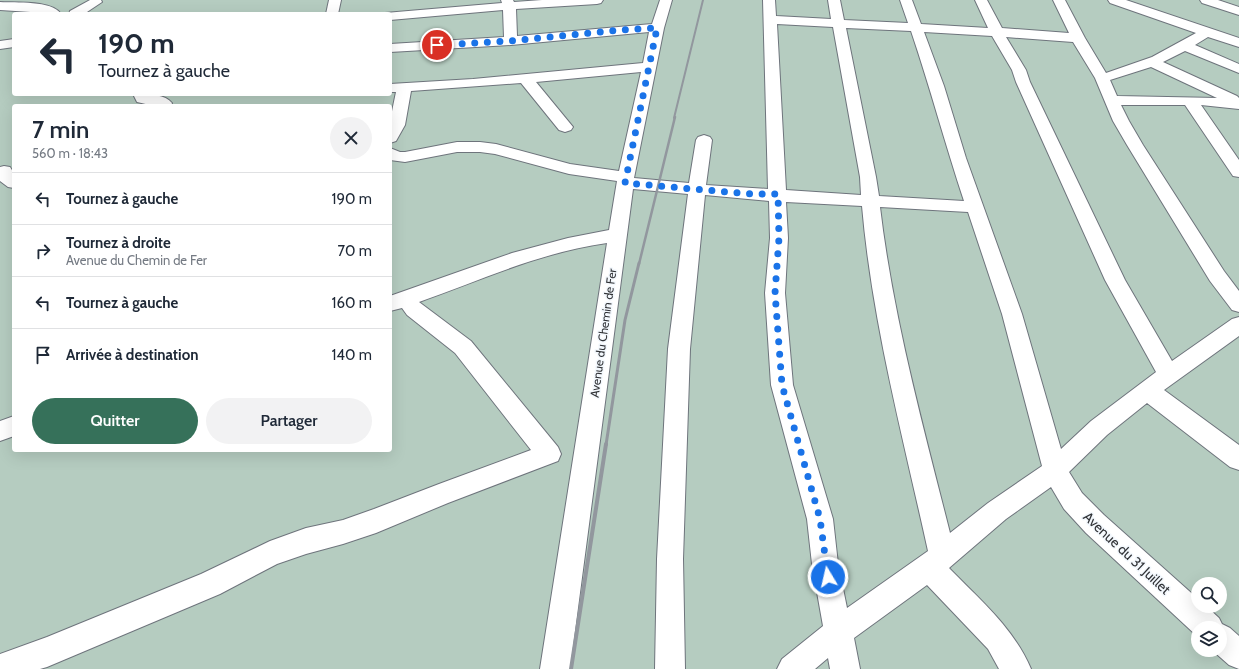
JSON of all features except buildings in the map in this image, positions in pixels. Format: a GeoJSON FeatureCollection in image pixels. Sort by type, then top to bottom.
{"type":"FeatureCollection","features":[{"type":"Feature","properties":{"kind":"street"},"geometry":{"type":"LineString","coordinates":[[332,12],[335,0]]}},
{"type":"Feature","properties":{"kind":"street"},"geometry":{"type":"LineString","coordinates":[[392,16],[508,3],[597,0]]}},
{"type":"Feature","properties":{"kind":"street","name":"Avenue du Chemin de Fer"},"geometry":{"type":"LineString","coordinates":[[555,669],[625,180],[631,158],[657,28],[666,0]]}},
{"type":"Feature","properties":{"kind":"street"},"geometry":{"type":"LineString","coordinates":[[834,0],[868,177],[876,246],[935,561],[998,639],[1016,669]]}},
{"type":"Feature","properties":{"kind":"street","name":"Avenue du 31 Juillet"},"geometry":{"type":"LineString","coordinates":[[906,0],[937,86],[958,158],[1012,314],[1055,470],[1073,500],[1095,524],[1201,621]]}},
{"type":"Feature","properties":{"kind":"street"},"geometry":{"type":"LineString","coordinates":[[981,0],[997,32],[1019,70],[1023,82],[1115,280],[1169,374]]}},
{"type":"Feature","properties":{"kind":"street"},"geometry":{"type":"LineString","coordinates":[[1059,0],[1078,38],[1102,78],[1113,100],[1121,122],[1135,146],[1217,276],[1239,305]]}},
{"type":"Feature","properties":{"kind":"street"},"geometry":{"type":"LineString","coordinates":[[1114,0],[1239,43]]}},
{"type":"Feature","properties":{"kind":"street"},"geometry":{"type":"LineString","coordinates":[[1206,0],[1239,11]]}},
{"type":"Feature","properties":{"kind":"street"},"geometry":{"type":"LineString","coordinates":[[508,3],[511,41]]}},
{"type":"Feature","properties":{"kind":"street"},"geometry":{"type":"LineString","coordinates":[[80,12],[97,5]]}},
{"type":"Feature","properties":{"kind":"street"},"geometry":{"type":"LineString","coordinates":[[0,6],[42,8],[51,12]]}},
{"type":"Feature","properties":{"kind":"street"},"geometry":{"type":"LineString","coordinates":[[846,669],[825,564],[820,519],[782,385],[775,293],[779,238],[770,10],[839,23],[1078,38]]}},
{"type":"Feature","properties":{"kind":"street"},"geometry":{"type":"LineString","coordinates":[[392,48],[511,41],[620,30],[657,28]]}},
{"type":"Feature","properties":{"kind":"street"},"geometry":{"type":"LineString","coordinates":[[1102,78],[1152,62],[1185,46],[1207,32]]}},
{"type":"Feature","properties":{"kind":"street"},"geometry":{"type":"LineString","coordinates":[[0,45],[12,43]]}},
{"type":"Feature","properties":{"kind":"street"},"geometry":{"type":"LineString","coordinates":[[1185,46],[1239,69]]}},
{"type":"Feature","properties":{"kind":"street"},"geometry":{"type":"LineString","coordinates":[[1152,62],[1239,103]]}},
{"type":"Feature","properties":{"kind":"street"},"geometry":{"type":"LineString","coordinates":[[392,134],[397,125],[397,87],[473,83],[649,67]]}},
{"type":"Feature","properties":{"kind":"street"},"geometry":{"type":"LineString","coordinates":[[525,78],[565,127]]}},
{"type":"Feature","properties":{"kind":"street"},"geometry":{"type":"LineString","coordinates":[[141,96],[142,99],[161,101],[163,104]]}},
{"type":"Feature","properties":{"kind":"street"},"geometry":{"type":"LineString","coordinates":[[1113,100],[1239,103]]}},
{"type":"Feature","properties":{"kind":"street"},"geometry":{"type":"LineString","coordinates":[[1190,101],[1239,172]]}},
{"type":"Feature","properties":{"kind":"street"},"geometry":{"type":"LineString","coordinates":[[670,669],[670,559],[679,349],[704,140]]}},
{"type":"Feature","properties":{"kind":"street"},"geometry":{"type":"LineString","coordinates":[[392,157],[405,157],[457,147],[480,146],[496,149],[569,170],[590,171],[625,180],[697,189],[975,207]]}},
{"type":"Feature","properties":{"kind":"street"},"geometry":{"type":"LineString","coordinates":[[590,171],[631,158]]}},
{"type":"Feature","properties":{"kind":"street"},"geometry":{"type":"LineString","coordinates":[[398,301],[489,268],[559,247],[597,237],[617,234]]}},
{"type":"Feature","properties":{"kind":"street"},"geometry":{"type":"LineString","coordinates":[[0,669],[47,652],[210,584],[270,554],[306,541],[342,532],[376,521],[439,495],[549,454],[463,347],[414,310],[398,301]]}},
{"type":"Feature","properties":{"kind":"street"},"geometry":{"type":"LineString","coordinates":[[792,669],[838,632],[935,561],[997,510],[1055,470],[1099,428],[1147,390],[1236,331]]}},
{"type":"Feature","properties":{"kind":"street"},"geometry":{"type":"LineString","coordinates":[[1147,390],[1239,459]]}},
{"type":"Feature","properties":{"kind":"street"},"geometry":{"type":"LineString","coordinates":[[0,431],[12,427]]}},
{"type":"Feature","properties":{"kind":"street"},"geometry":{"type":"LineString","coordinates":[[1227,644],[1239,655]]}},
{"type":"Feature","properties":{"kind":"green space"},"geometry":{"type":"Polygon","coordinates":[[[0,0],[1239,0],[1239,669],[0,669],[0,0]]]}},
{"type":"Feature","properties":{"kind":"railway"},"geometry":{"type":"LineString","coordinates":[[674,118],[703,0]]}},
{"type":"Feature","properties":{"kind":"railway"},"geometry":{"type":"LineString","coordinates":[[639,264],[675,117]]}},
{"type":"Feature","properties":{"kind":"railway"},"geometry":{"type":"LineString","coordinates":[[606,445],[625,320],[639,263]]}},
{"type":"Feature","properties":{"kind":"railway"},"geometry":{"type":"LineString","coordinates":[[571,669],[606,444]]}},
{"type":"Feature","properties":{"kind":"route"},"geometry":{"type":"LineString","coordinates":[[437,45],[511,41],[639,28],[657,28],[625,183],[751,194],[778,194],[779,238],[775,293],[782,385],[820,519],[828,577]]}}]}
